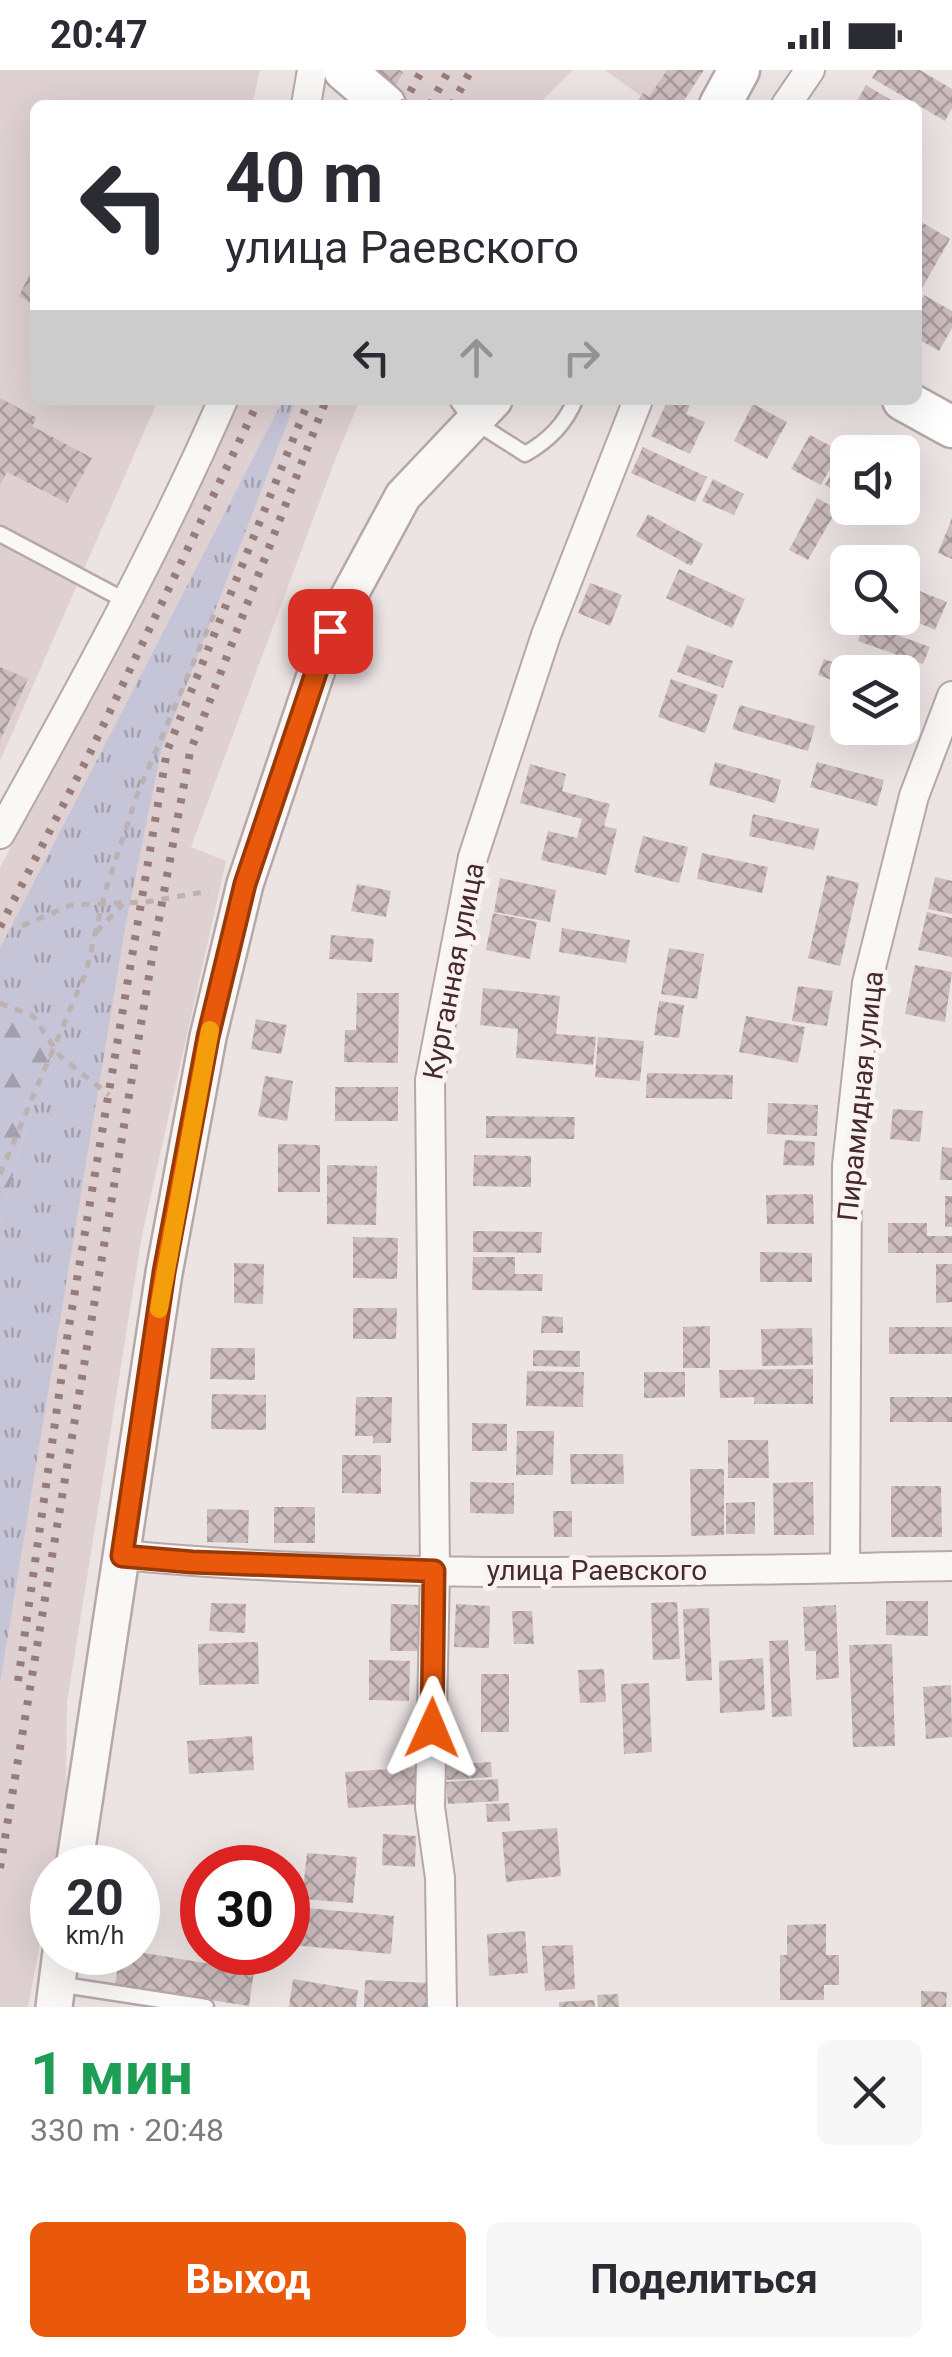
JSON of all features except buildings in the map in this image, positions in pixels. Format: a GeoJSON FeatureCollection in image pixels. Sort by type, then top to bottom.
{"type":"FeatureCollection","features":[{"type":"Feature","properties":{"kind":"main road"},"geometry":{"type":"LineString","coordinates":[[344,70],[379,100]]}},
{"type":"Feature","properties":{"kind":"main road"},"geometry":{"type":"LineString","coordinates":[[723,100],[739,70]]}},
{"type":"Feature","properties":{"kind":"main road"},"geometry":{"type":"LineString","coordinates":[[912,405],[952,427]]}},
{"type":"Feature","properties":{"kind":"street"},"geometry":{"type":"LineString","coordinates":[[307,100],[312,70]]}},
{"type":"Feature","properties":{"kind":"street"},"geometry":{"type":"LineString","coordinates":[[789,100],[810,70]]}},
{"type":"Feature","properties":{"kind":"street"},"geometry":{"type":"LineString","coordinates":[[0,834],[192,472],[221,405]]}},
{"type":"Feature","properties":{"kind":"street","name":"Курганная улица"},"geometry":{"type":"LineString","coordinates":[[442,2007],[440,1878],[430,1807],[434,1571],[430,1080],[473,857],[546,635],[636,405]]}},
{"type":"Feature","properties":{"kind":"street"},"geometry":{"type":"LineString","coordinates":[[78,1845],[168,1254],[208,1037],[245,884],[330,631],[402,496],[475,407]]}},
{"type":"Feature","properties":{"kind":"street","name":"Пирамидная улица"},"geometry":{"type":"LineString","coordinates":[[845,1568],[847,1165],[867,984],[914,796],[952,696]]}},
{"type":"Feature","properties":{"kind":"street","name":"улица Раевского"},"geometry":{"type":"LineString","coordinates":[[122,1556],[434,1571],[952,1566]]}},
{"type":"Feature","properties":{"kind":"lane"},"geometry":{"type":"LineString","coordinates":[[475,407],[525,454],[544,444],[568,417],[572,405]]}},
{"type":"Feature","properties":{"kind":"lane"},"geometry":{"type":"LineString","coordinates":[[0,534],[126,600]]}},
{"type":"Feature","properties":{"kind":"lane"},"geometry":{"type":"LineString","coordinates":[[57,1981],[206,2007]]}},
{"type":"Feature","properties":{"kind":"path"},"geometry":{"type":"LineString","coordinates":[[0,1174],[86,972],[102,903],[137,795],[214,612]]}},
{"type":"Feature","properties":{"kind":"path"},"geometry":{"type":"LineString","coordinates":[[22,926],[71,905],[162,900],[245,884]]}},
{"type":"Feature","properties":{"kind":"path"},"geometry":{"type":"LineString","coordinates":[[94,934],[126,902]]}},
{"type":"Feature","properties":{"kind":"path"},"geometry":{"type":"LineString","coordinates":[[0,1003],[34,1016],[51,1051],[108,1094]]}},
{"type":"Feature","properties":{"kind":"shaded area"},"geometry":{"type":"Polygon","coordinates":[[[0,70],[260,70],[253,100],[30,100],[30,405],[156,405],[0,761],[0,70]]]}},
{"type":"Feature","properties":{"kind":"shaded area"},"geometry":{"type":"Polygon","coordinates":[[[371,70],[573,70],[543,100],[362,100],[371,70]]]}},
{"type":"Feature","properties":{"kind":"shaded area"},"geometry":{"type":"Polygon","coordinates":[[[605,70],[673,70],[654,100],[646,100],[605,70]]]}},
{"type":"Feature","properties":{"kind":"shaded area"},"geometry":{"type":"Polygon","coordinates":[[[237,405],[358,405],[191,847],[226,861],[142,1235],[67,1702],[66,1805],[58,1845],[30,1845],[30,1975],[34,1975],[28,2007],[0,2007],[0,1245],[35,1090],[0,1072],[0,868],[237,405]]]}},
{"type":"Feature","properties":{"kind":"green space"},"geometry":{"type":"Polygon","coordinates":[[[280,405],[294,405],[161,751],[125,928],[0,1683],[0,1224],[36,1090],[53,1048],[33,1016],[0,1003],[0,948],[280,405]]]}},
{"type":"Feature","properties":{"kind":"green space"},"geometry":{"type":"Polygon","coordinates":[[[0,1003],[33,1016],[53,1048],[36,1090],[0,1224],[0,1003]]]}},
{"type":"Feature","properties":{"kind":"railway"},"geometry":{"type":"LineString","coordinates":[[406,100],[422,70]]}},
{"type":"Feature","properties":{"kind":"railway"},"geometry":{"type":"LineString","coordinates":[[433,100],[449,70]]}},
{"type":"Feature","properties":{"kind":"railway"},"geometry":{"type":"LineString","coordinates":[[455,100],[471,70]]}},
{"type":"Feature","properties":{"kind":"railway"},"geometry":{"type":"LineString","coordinates":[[0,927],[89,755],[257,405]]}},
{"type":"Feature","properties":{"kind":"railway"},"geometry":{"type":"LineString","coordinates":[[18,1681],[68,1332],[167,751],[307,405]]}},
{"type":"Feature","properties":{"kind":"railway"},"geometry":{"type":"LineString","coordinates":[[0,1868],[190,752],[324,405]]}},
{"type":"Feature","properties":{"kind":"slow traffic"},"geometry":{"type":"LineString","coordinates":[[159,1309],[210,1030]]}},
{"type":"Feature","properties":{"kind":"route"},"geometry":{"type":"LineString","coordinates":[[330,631],[245,884],[208,1037],[164,1272],[122,1556],[434,1571],[432,1728]]}}]}
